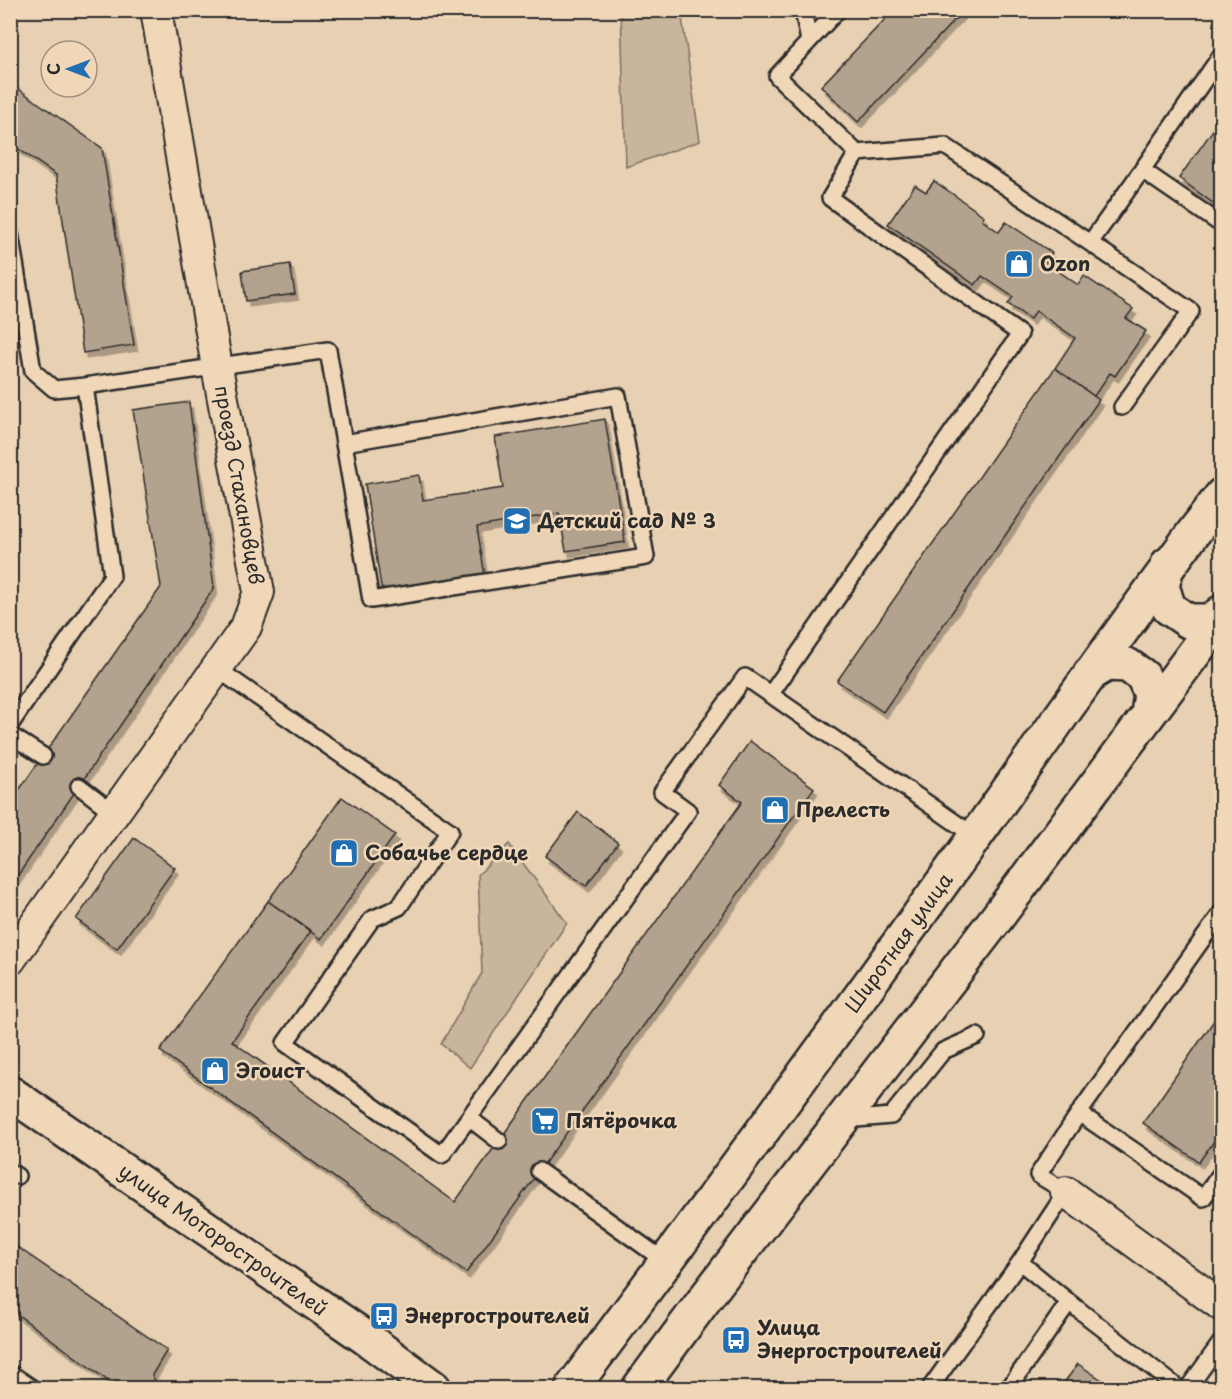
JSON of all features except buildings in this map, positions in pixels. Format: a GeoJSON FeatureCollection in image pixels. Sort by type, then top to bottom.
{"type":"FeatureCollection","features":[{"type":"Feature","properties":{"kind":"main road","name":"Широтная улица"},"geometry":{"type":"LineString","coordinates":[[572,1389],[976,837],[1168,564],[1221,495]]}},
{"type":"Feature","properties":{"kind":"main road"},"geometry":{"type":"LineString","coordinates":[[1168,564],[1162,586],[1169,608],[1188,621],[1211,621],[1221,614]]}},
{"type":"Feature","properties":{"kind":"main road"},"geometry":{"type":"LineString","coordinates":[[639,1389],[996,919],[1221,614]]}},
{"type":"Feature","properties":{"kind":"main road"},"geometry":{"type":"LineString","coordinates":[[1090,674],[1107,664],[1127,664],[1143,676],[1151,694],[1148,714]]}},
{"type":"Feature","properties":{"kind":"main road","name":"улица Моторостроителей"},"geometry":{"type":"LineString","coordinates":[[10,1093],[366,1338],[434,1389]]}},
{"type":"Feature","properties":{"kind":"street","name":"проезд Стахановцев"},"geometry":{"type":"LineString","coordinates":[[10,960],[246,627],[259,592],[217,367],[156,10]]}},
{"type":"Feature","properties":{"kind":"street"},"geometry":{"type":"LineString","coordinates":[[1066,1192],[1221,1306]]}},
{"type":"Feature","properties":{"kind":"lane"},"geometry":{"type":"LineString","coordinates":[[803,10],[809,41]]}},
{"type":"Feature","properties":{"kind":"lane"},"geometry":{"type":"LineString","coordinates":[[838,10],[777,76],[857,153],[945,146],[1191,311],[1122,407]]}},
{"type":"Feature","properties":{"kind":"lane"},"geometry":{"type":"LineString","coordinates":[[1090,243],[1221,54]]}},
{"type":"Feature","properties":{"kind":"lane"},"geometry":{"type":"LineString","coordinates":[[770,695],[1020,334],[830,198],[857,153]]}},
{"type":"Feature","properties":{"kind":"lane"},"geometry":{"type":"LineString","coordinates":[[1142,170],[1221,225]]}},
{"type":"Feature","properties":{"kind":"lane"},"geometry":{"type":"LineString","coordinates":[[10,233],[33,371],[54,389],[328,350],[371,600],[646,557],[618,396],[344,442]]}},
{"type":"Feature","properties":{"kind":"lane"},"geometry":{"type":"LineString","coordinates":[[10,725],[112,576],[85,386]]}},
{"type":"Feature","properties":{"kind":"lane"},"geometry":{"type":"LineString","coordinates":[[216,668],[450,831],[399,907],[372,919],[285,1043],[442,1155],[688,811],[662,792],[745,677],[976,837]]}},
{"type":"Feature","properties":{"kind":"lane"},"geometry":{"type":"LineString","coordinates":[[10,735],[43,756]]}},
{"type":"Feature","properties":{"kind":"lane"},"geometry":{"type":"LineString","coordinates":[[79,786],[114,813]]}},
{"type":"Feature","properties":{"kind":"lane"},"geometry":{"type":"LineString","coordinates":[[930,1389],[1020,1262],[1066,1192],[1038,1175],[1221,912]]}},
{"type":"Feature","properties":{"kind":"lane"},"geometry":{"type":"LineString","coordinates":[[842,1120],[891,1116],[943,1051],[977,1036]]}},
{"type":"Feature","properties":{"kind":"lane"},"geometry":{"type":"LineString","coordinates":[[1079,1113],[1203,1198],[1221,1172]]}},
{"type":"Feature","properties":{"kind":"lane"},"geometry":{"type":"LineString","coordinates":[[469,1118],[499,1141]]}},
{"type":"Feature","properties":{"kind":"lane"},"geometry":{"type":"LineString","coordinates":[[539,1171],[666,1262]]}},
{"type":"Feature","properties":{"kind":"lane"},"geometry":{"type":"LineString","coordinates":[[1020,1262],[1178,1389]]}},
{"type":"Feature","properties":{"kind":"lane"},"geometry":{"type":"LineString","coordinates":[[1009,1389],[1069,1302]]}},
{"type":"Feature","properties":{"kind":"lane"},"geometry":{"type":"LineString","coordinates":[[1188,1389],[1221,1341]]}},
{"type":"Feature","properties":{"kind":"lane"},"geometry":{"type":"LineString","coordinates":[[10,1373],[32,1389]]}},
{"type":"Feature","properties":{"kind":"shaded area"},"geometry":{"type":"Polygon","coordinates":[[[621,11],[681,11],[700,141],[626,167],[621,11]]]}},
{"type":"Feature","properties":{"kind":"shaded area"},"geometry":{"type":"Polygon","coordinates":[[[509,844],[567,923],[470,1068],[441,1044],[482,973],[478,875],[509,844]]]}},
{"type":"Feature","properties":{"kind":"place","name":"Ozon"},"geometry":{"type":"Point","coordinates":[1019,264]}},
{"type":"Feature","properties":{"kind":"place","name":"Детский сад № 3"},"geometry":{"type":"Point","coordinates":[517,521]}},
{"type":"Feature","properties":{"kind":"place","name":"Прелесть"},"geometry":{"type":"Point","coordinates":[775,810]}},
{"type":"Feature","properties":{"kind":"place","name":"Собачье сердце"},"geometry":{"type":"Point","coordinates":[344,853]}},
{"type":"Feature","properties":{"kind":"place","name":"Эгоист"},"geometry":{"type":"Point","coordinates":[215,1071]}},
{"type":"Feature","properties":{"kind":"place","name":"Пятёрочка"},"geometry":{"type":"Point","coordinates":[545,1121]}},
{"type":"Feature","properties":{"kind":"place","name":"Энергостроителей"},"geometry":{"type":"Point","coordinates":[384,1316]}},
{"type":"Feature","properties":{"kind":"place","name":"Улица Энергостроителей"},"geometry":{"type":"Point","coordinates":[736,1340]}}]}
